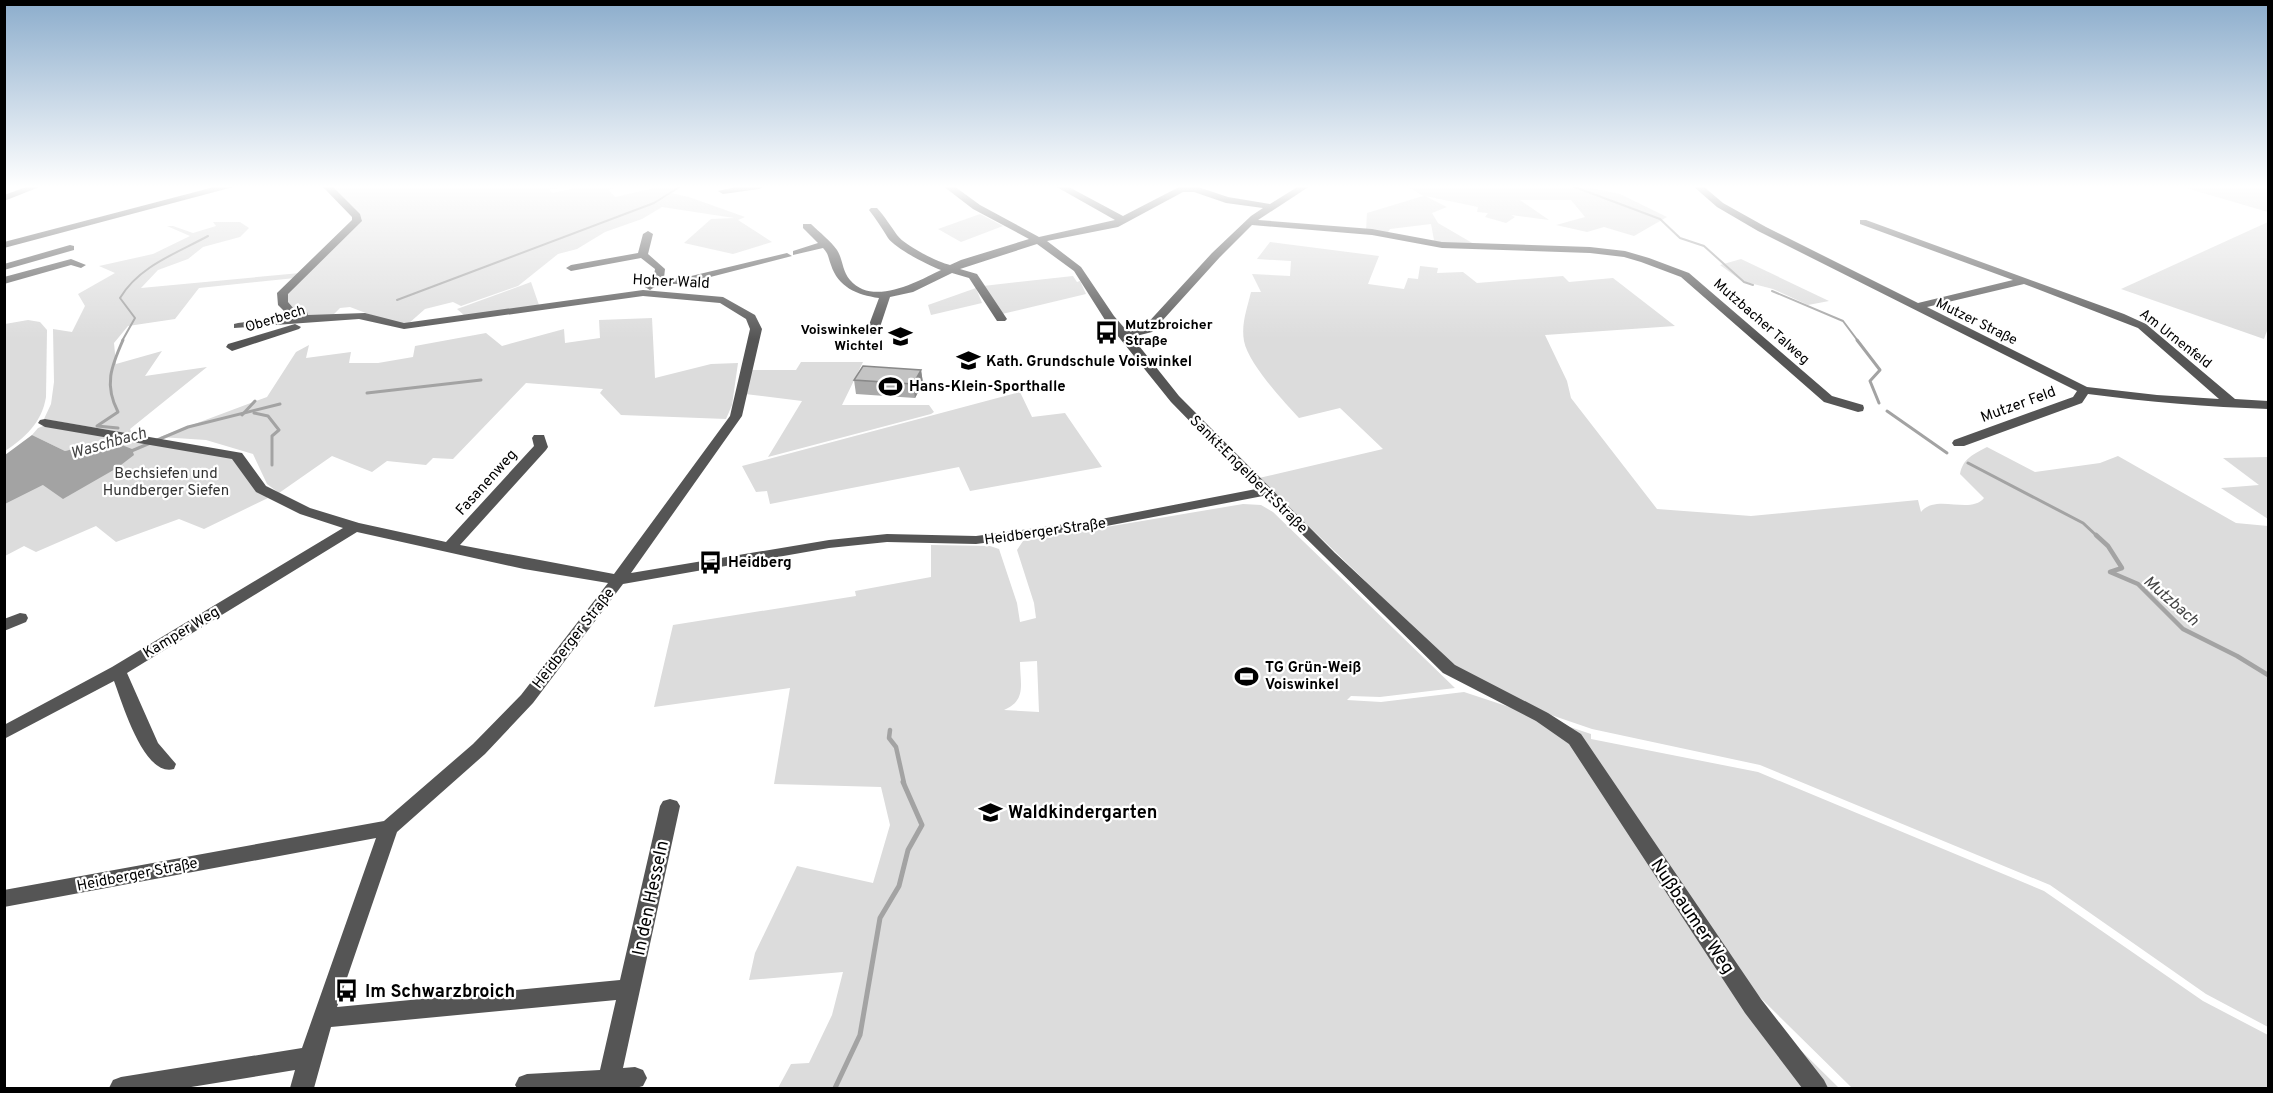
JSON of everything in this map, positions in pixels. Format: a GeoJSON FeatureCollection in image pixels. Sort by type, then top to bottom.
{"type":"FeatureCollection","features":[{"type":"Feature","properties":{"kind":"street"},"geometry":{"type":"LineString","coordinates":[[4,245],[34,237]]}},
{"type":"Feature","properties":{"kind":"street","name":"Oberbech"},"geometry":{"type":"LineString","coordinates":[[299,319],[303,314],[290,311],[282,303],[284,293],[341,237]]}},
{"type":"Feature","properties":{"kind":"street"},"geometry":{"type":"LineString","coordinates":[[643,255],[647,237]]}},
{"type":"Feature","properties":{"kind":"street"},"geometry":{"type":"LineString","coordinates":[[819,237],[833,252],[836,266],[847,284],[865,293],[885,295],[909,290],[950,268],[1038,240],[1055,237]]}},
{"type":"Feature","properties":{"kind":"street"},"geometry":{"type":"LineString","coordinates":[[892,237],[934,264],[973,276],[1001,319]]}},
{"type":"Feature","properties":{"kind":"street","name":"Sankt-Engelbert-Straße"},"geometry":{"type":"LineString","coordinates":[[1032,237],[1070,262],[1083,277],[1113,324],[1175,399],[1449,669],[1542,717],[1575,740]]}},
{"type":"Feature","properties":{"kind":"street"},"geometry":{"type":"LineString","coordinates":[[1124,335],[1148,330],[1235,237]]}},
{"type":"Feature","properties":{"kind":"street","name":"Mutzbacher Talweg"},"geometry":{"type":"LineString","coordinates":[[1399,237],[1442,245],[1590,250],[1624,254],[1645,260],[1685,275],[1827,399],[1858,408]]}},
{"type":"Feature","properties":{"kind":"street","name":"Mutzer Straße"},"geometry":{"type":"LineString","coordinates":[[1778,237],[2084,390],[2157,399],[2234,405],[2268,405]]}},
{"type":"Feature","properties":{"kind":"street","name":"Am Urnenfeld"},"geometry":{"type":"LineString","coordinates":[[1904,237],[2142,326],[2234,405]]}},
{"type":"Feature","properties":{"kind":"street"},"geometry":{"type":"LineString","coordinates":[[656,281],[683,281],[792,255],[826,244]]}},
{"type":"Feature","properties":{"kind":"street"},"geometry":{"type":"LineString","coordinates":[[4,267],[70,248]]}},
{"type":"Feature","properties":{"kind":"street"},"geometry":{"type":"LineString","coordinates":[[571,268],[643,255],[660,267],[661,275],[643,293]]}},
{"type":"Feature","properties":{"kind":"street"},"geometry":{"type":"LineString","coordinates":[[4,281],[71,262],[81,265]]}},
{"type":"Feature","properties":{"kind":"street"},"geometry":{"type":"LineString","coordinates":[[1914,307],[2025,281]]}},
{"type":"Feature","properties":{"kind":"street","name":"Hoher Wald"},"geometry":{"type":"LineString","coordinates":[[389,325],[404,326],[643,293],[723,300],[751,317],[756,329],[736,416],[618,580]]}},
{"type":"Feature","properties":{"kind":"street"},"geometry":{"type":"LineString","coordinates":[[872,333],[885,295]]}},
{"type":"Feature","properties":{"kind":"street","name":"Oberbech"},"geometry":{"type":"LineString","coordinates":[[238,326],[299,319],[361,316],[389,325]]}},
{"type":"Feature","properties":{"kind":"street","name":"Oberbech"},"geometry":{"type":"LineString","coordinates":[[232,347],[327,318]]}},
{"type":"Feature","properties":{"kind":"street","name":"Mutzer Feld"},"geometry":{"type":"LineString","coordinates":[[1959,443],[2078,400],[2084,390]]}},
{"type":"Feature","properties":{"kind":"street"},"geometry":{"type":"LineString","coordinates":[[45,423],[237,456],[261,489],[305,511],[355,527],[524,564],[618,580]]}},
{"type":"Feature","properties":{"kind":"street","name":"Fasanenweg"},"geometry":{"type":"LineString","coordinates":[[450,547],[541,447],[539,438]]}},
{"type":"Feature","properties":{"kind":"street","name":"Heidberger Straße"},"geometry":{"type":"LineString","coordinates":[[4,899],[389,828],[481,747],[527,699],[618,580],[829,544],[887,538],[976,540],[1096,524],[1266,491]]}},
{"type":"Feature","properties":{"kind":"street","name":"Kamper Weg"},"geometry":{"type":"LineString","coordinates":[[4,733],[118,671],[355,527]]}},
{"type":"Feature","properties":{"kind":"street"},"geometry":{"type":"LineString","coordinates":[[4,626],[20,618]]}},
{"type":"Feature","properties":{"kind":"street"},"geometry":{"type":"LineString","coordinates":[[118,671],[150,747],[167,764]]}},
{"type":"Feature","properties":{"kind":"street","name":"Nußbaumer Weg"},"geometry":{"type":"LineString","coordinates":[[1575,740],[1588,755],[1753,1006],[1816,1089]]}},
{"type":"Feature","properties":{"kind":"street","name":"In den Hesseln"},"geometry":{"type":"LineString","coordinates":[[609,1081],[670,806]]}},
{"type":"Feature","properties":{"kind":"street"},"geometry":{"type":"LineString","coordinates":[[302,1089],[322,1018],[389,828]]}},
{"type":"Feature","properties":{"kind":"street"},"geometry":{"type":"LineString","coordinates":[[322,1018],[631,989]]}},
{"type":"Feature","properties":{"kind":"street"},"geometry":{"type":"LineString","coordinates":[[121,1089],[312,1057]]}},
{"type":"Feature","properties":{"kind":"street"},"geometry":{"type":"LineString","coordinates":[[527,1085],[635,1078]]}},
{"type":"Feature","properties":{"kind":"green space"},"geometry":{"type":"Polygon","coordinates":[[[188,237],[240,237],[203,247],[188,259],[158,270],[141,288],[300,273],[295,278],[199,288],[175,319],[128,326],[114,343],[116,364],[162,351],[145,376],[207,367],[130,429],[132,434],[44,419],[51,404],[54,382],[53,329],[72,332],[85,306],[78,294],[115,273],[99,266],[153,254],[188,237]]]}},
{"type":"Feature","properties":{"kind":"green space"},"geometry":{"type":"Polygon","coordinates":[[[344,237],[597,237],[577,249],[558,254],[518,286],[461,306],[453,302],[425,309],[408,324],[395,324],[350,307],[340,308],[333,315],[306,316],[286,303],[286,295],[344,237]]]}},
{"type":"Feature","properties":{"kind":"green space"},"geometry":{"type":"Polygon","coordinates":[[[691,237],[764,237],[772,242],[733,254],[684,243],[691,237]]]}},
{"type":"Feature","properties":{"kind":"green space"},"geometry":{"type":"Polygon","coordinates":[[[952,237],[974,237],[961,242],[952,237]]]}},
{"type":"Feature","properties":{"kind":"green space"},"geometry":{"type":"Polygon","coordinates":[[[1433,237],[1462,237],[1474,244],[1429,242],[1434,240],[1433,237]]]}},
{"type":"Feature","properties":{"kind":"green space"},"geometry":{"type":"Polygon","coordinates":[[[2235,237],[2268,237],[2268,328],[2264,339],[2121,289],[2235,237]]]}},
{"type":"Feature","properties":{"kind":"green space"},"geometry":{"type":"Polygon","coordinates":[[[1270,242],[1379,256],[1368,284],[1404,289],[1408,278],[1418,279],[1420,266],[1438,268],[1437,273],[1463,272],[1477,283],[1563,276],[1569,282],[1613,278],[1675,326],[1545,335],[1567,381],[1571,398],[1657,509],[1751,516],[1918,500],[1921,512],[1935,504],[1970,505],[1984,498],[1960,474],[1961,469],[1970,457],[1987,447],[2035,472],[2100,463],[2118,456],[2236,523],[2268,526],[2268,1027],[2206,994],[2050,885],[1760,765],[1592,729],[1478,690],[1259,478],[1383,449],[1340,408],[1299,418],[1267,382],[1252,360],[1244,341],[1244,323],[1251,292],[1261,292],[1252,274],[1290,276],[1291,261],[1257,259],[1270,242]]]}},
{"type":"Feature","properties":{"kind":"green space"},"geometry":{"type":"Polygon","coordinates":[[[1741,259],[1829,301],[1808,305],[1773,289],[1742,281],[1720,265],[1741,259]]]}},
{"type":"Feature","properties":{"kind":"green space"},"geometry":{"type":"Polygon","coordinates":[[[1073,276],[1077,282],[1080,281],[1086,294],[1002,314],[983,286],[1073,276]]]}},
{"type":"Feature","properties":{"kind":"green space"},"geometry":{"type":"Polygon","coordinates":[[[531,282],[539,305],[465,316],[457,309],[531,282]]]}},
{"type":"Feature","properties":{"kind":"green space"},"geometry":{"type":"Polygon","coordinates":[[[976,288],[982,303],[931,315],[928,305],[976,288]]]}},
{"type":"Feature","properties":{"kind":"green space"},"geometry":{"type":"Polygon","coordinates":[[[652,318],[655,378],[711,364],[738,363],[732,405],[726,419],[621,415],[600,393],[603,389],[526,383],[453,459],[433,458],[426,465],[387,461],[372,472],[332,456],[279,493],[267,484],[253,454],[206,440],[160,437],[267,397],[296,352],[309,345],[306,358],[351,352],[349,363],[378,363],[413,357],[415,346],[486,333],[502,346],[564,329],[565,343],[600,338],[599,320],[652,318]]]}},
{"type":"Feature","properties":{"kind":"green space"},"geometry":{"type":"Polygon","coordinates":[[[28,320],[40,322],[47,330],[46,397],[37,422],[19,441],[5,451],[5,324],[28,320]]]}},
{"type":"Feature","properties":{"kind":"green space"},"geometry":{"type":"Polygon","coordinates":[[[801,362],[863,362],[842,405],[929,405],[934,412],[768,457],[802,401],[745,394],[750,370],[796,370],[801,362]]]}},
{"type":"Feature","properties":{"kind":"green space"},"geometry":{"type":"Polygon","coordinates":[[[1020,392],[1032,417],[1065,413],[1102,467],[970,491],[959,467],[770,504],[767,491],[756,492],[742,466],[1020,392]]]}},
{"type":"Feature","properties":{"kind":"green space","name":"Bechsiefen und Hundberger Siefen"},"geometry":{"type":"Polygon","coordinates":[[[46,425],[242,458],[255,488],[268,498],[204,529],[179,519],[116,542],[96,526],[36,552],[24,546],[5,556],[5,504],[43,485],[109,440],[65,451],[32,435],[38,428],[46,425]]]}},
{"type":"Feature","properties":{"kind":"green space"},"geometry":{"type":"Polygon","coordinates":[[[2268,457],[2268,519],[2221,488],[2259,485],[2223,458],[2268,457]]]}},
{"type":"Feature","properties":{"kind":"green space"},"geometry":{"type":"Polygon","coordinates":[[[1243,504],[1261,505],[1273,512],[1455,688],[1380,697],[1351,696],[1347,700],[1381,702],[1464,692],[1591,734],[1591,739],[1758,772],[2044,891],[2203,1001],[2268,1035],[2268,1088],[1852,1088],[1723,961],[1754,1004],[1839,1088],[778,1088],[791,1064],[809,1063],[832,1015],[843,972],[749,980],[755,953],[797,866],[873,883],[890,825],[881,787],[774,784],[790,688],[654,707],[673,625],[856,596],[855,591],[931,577],[931,545],[990,546],[999,549],[1017,603],[1020,622],[1036,618],[1034,603],[1017,550],[1023,541],[1243,504]],[[1037,661],[1020,662],[1021,690],[1019,696],[1011,706],[1004,710],[1039,712],[1037,661]]]}},
{"type":"Feature","properties":{"kind":"water"},"geometry":{"type":"Polygon","coordinates":[[[32,435],[65,451],[109,440],[132,449],[134,455],[117,468],[63,499],[43,485],[5,504],[5,455],[32,435]]]}},
{"type":"Feature","properties":{"kind":"building"},"geometry":{"type":"Polygon","coordinates":[[[863,366],[921,370],[913,384],[854,380],[863,366]]]}},
{"type":"Feature","properties":{"kind":"waterway"},"geometry":{"type":"LineString","coordinates":[[122,341],[135,318],[120,298],[128,287],[137,277],[160,261],[206,237]]}},
{"type":"Feature","properties":{"kind":"waterway","name":"Waschbach"},"geometry":{"type":"LineString","coordinates":[[397,300],[564,237]]}},
{"type":"Feature","properties":{"kind":"waterway","name":"Mutzbach"},"geometry":{"type":"LineString","coordinates":[[1679,237],[1704,246],[1744,282],[1753,285]]}},
{"type":"Feature","properties":{"kind":"waterway","name":"Mutzbach"},"geometry":{"type":"LineString","coordinates":[[1772,291],[1843,321],[1858,341]]}},
{"type":"Feature","properties":{"kind":"waterway"},"geometry":{"type":"LineString","coordinates":[[118,428],[97,426],[118,412],[110,384],[112,368],[123,340]]}},
{"type":"Feature","properties":{"kind":"waterway","name":"Mutzbach"},"geometry":{"type":"LineString","coordinates":[[1857,340],[1880,370],[1870,381],[1879,403]]}},
{"type":"Feature","properties":{"kind":"waterway"},"geometry":{"type":"LineString","coordinates":[[367,393],[481,380]]}},
{"type":"Feature","properties":{"kind":"waterway","name":"Waschbach"},"geometry":{"type":"LineString","coordinates":[[244,413],[255,401]]}},
{"type":"Feature","properties":{"kind":"waterway"},"geometry":{"type":"LineString","coordinates":[[244,413],[280,404]]}},
{"type":"Feature","properties":{"kind":"waterway","name":"Mutzbach"},"geometry":{"type":"LineString","coordinates":[[1887,411],[1947,453]]}},
{"type":"Feature","properties":{"kind":"waterway","name":"Waschbach"},"geometry":{"type":"LineString","coordinates":[[129,452],[188,427],[244,413]]}},
{"type":"Feature","properties":{"kind":"waterway"},"geometry":{"type":"LineString","coordinates":[[254,413],[268,416],[279,430],[272,436],[272,465]]}},
{"type":"Feature","properties":{"kind":"waterway","name":"Mutzbach"},"geometry":{"type":"LineString","coordinates":[[1968,463],[2083,523],[2098,537]]}},
{"type":"Feature","properties":{"kind":"waterway","name":"Mutzbach"},"geometry":{"type":"LineString","coordinates":[[2096,535],[2108,546],[2122,568],[2110,572],[2138,584],[2183,629],[2237,656],[2268,675]]}},
{"type":"Feature","properties":{"kind":"waterway"},"geometry":{"type":"LineString","coordinates":[[890,730],[889,738],[896,747],[904,783]]}},
{"type":"Feature","properties":{"kind":"waterway"},"geometry":{"type":"LineString","coordinates":[[835,1088],[860,1035],[880,918],[899,886],[908,850],[922,825],[903,782]]}},
{"type":"Feature","properties":{"kind":"place","name":"Mutzbroicher Straße"},"geometry":{"type":"Point","coordinates":[1107,332]}},
{"type":"Feature","properties":{"kind":"place","name":"Voiswinkeler Wichtel"},"geometry":{"type":"Point","coordinates":[901,337]}},
{"type":"Feature","properties":{"kind":"place","name":"Kath. Grundschule Voiswinkel"},"geometry":{"type":"Point","coordinates":[968,361]}},
{"type":"Feature","properties":{"kind":"place","name":"Hans-Klein-Sporthalle"},"geometry":{"type":"Point","coordinates":[891,386]}},
{"type":"Feature","properties":{"kind":"place","name":"Heidberg"},"geometry":{"type":"Point","coordinates":[710,562]}},
{"type":"Feature","properties":{"kind":"place","name":"TG Grün-Weiß Voiswinkel"},"geometry":{"type":"Point","coordinates":[1247,676]}},
{"type":"Feature","properties":{"kind":"place","name":"Waldkindergarten"},"geometry":{"type":"Point","coordinates":[990,812]}},
{"type":"Feature","properties":{"kind":"place","name":"Im Schwarzbroich"},"geometry":{"type":"Point","coordinates":[347,991]}}]}
